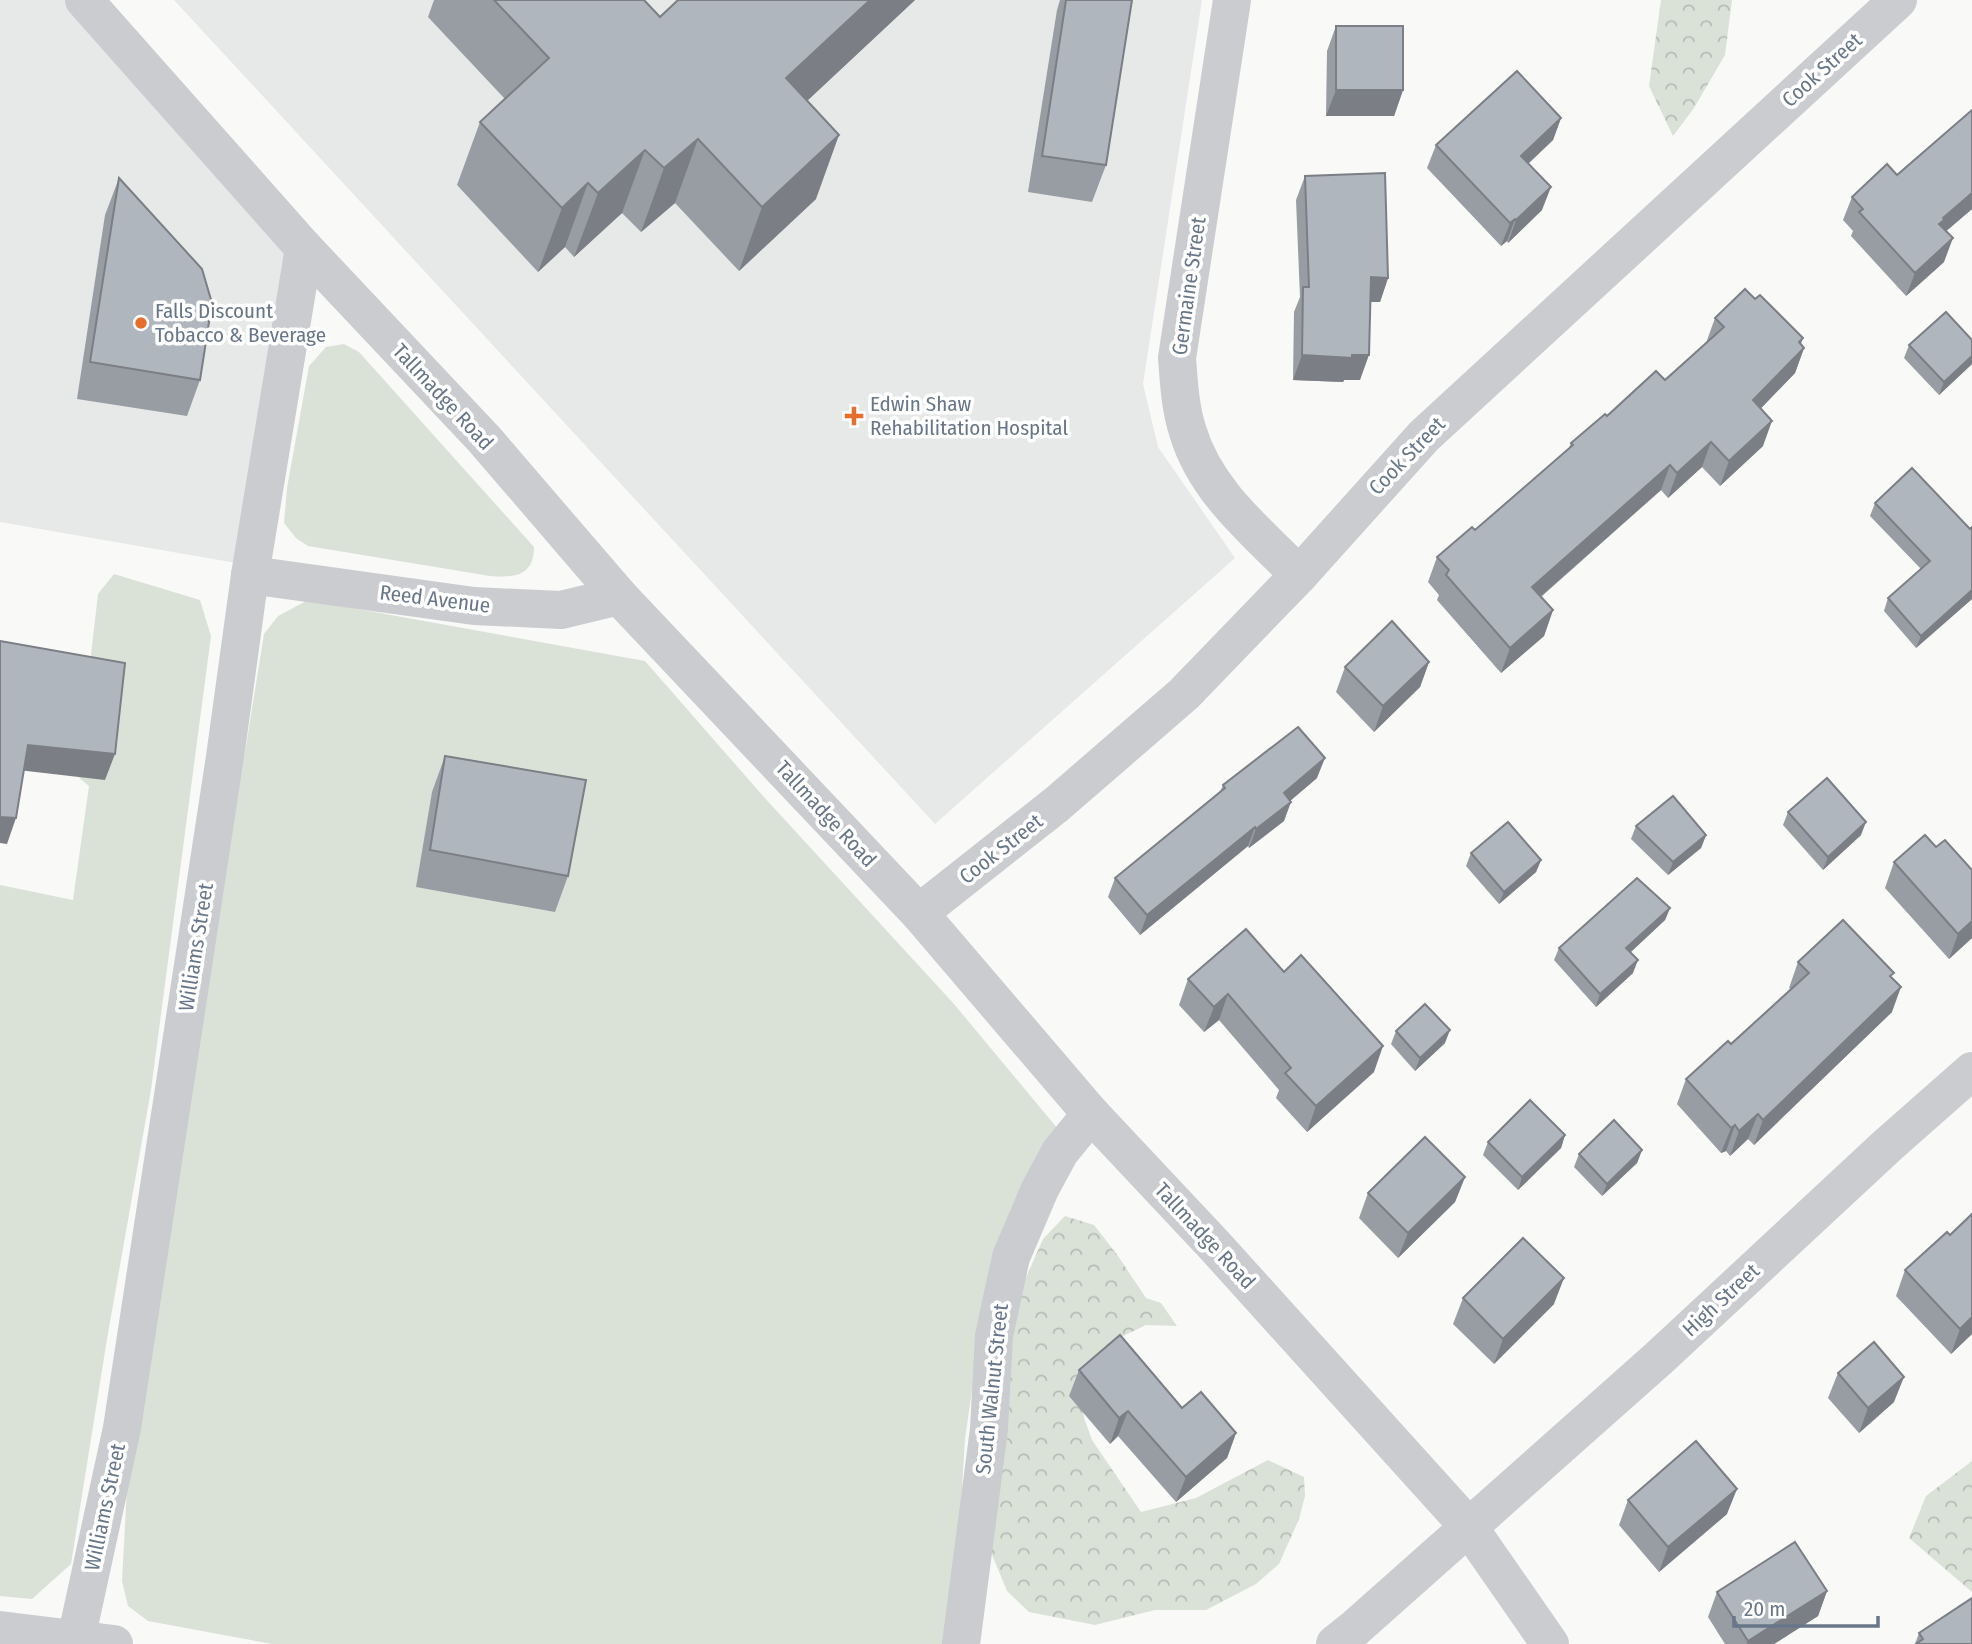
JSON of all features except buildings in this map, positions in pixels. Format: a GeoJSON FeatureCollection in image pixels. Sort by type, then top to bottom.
{"type":"FeatureCollection","features":[{"type":"Feature","properties":{"kind":"street","name":"Tallmadge Road"},"geometry":{"type":"LineString","coordinates":[[84,0],[304,248],[484,439],[619,596],[919,913],[1091,1114],[1215,1246],[1468,1526],[1550,1644]]}},
{"type":"Feature","properties":{"kind":"street","name":"Germaine Street"},"geometry":{"type":"LineString","coordinates":[[1232,0],[1177,358],[1180,396],[1188,433],[1203,468],[1224,499],[1299,575]]}},
{"type":"Feature","properties":{"kind":"street","name":"Cook Street"},"geometry":{"type":"LineString","coordinates":[[919,913],[1057,804],[1184,694],[1299,575],[1424,436],[1898,0]]}},
{"type":"Feature","properties":{"kind":"street","name":"Williams Street"},"geometry":{"type":"LineString","coordinates":[[76,1641],[122,1428],[225,757],[250,575],[304,248]]}},
{"type":"Feature","properties":{"kind":"street","name":"Reed Avenue"},"geometry":{"type":"LineString","coordinates":[[250,575],[474,606],[561,610],[619,596]]}},
{"type":"Feature","properties":{"kind":"street","name":"High Street"},"geometry":{"type":"LineString","coordinates":[[1335,1644],[1659,1358],[1888,1145],[1972,1071]]}},
{"type":"Feature","properties":{"kind":"street","name":"South Walnut Street"},"geometry":{"type":"LineString","coordinates":[[961,1644],[989,1429],[994,1336],[1011,1257],[1040,1189],[1060,1152],[1091,1114]]}},
{"type":"Feature","properties":{"kind":"street"},"geometry":{"type":"LineString","coordinates":[[0,1630],[114,1644]]}},
{"type":"Feature","properties":{"kind":"shaded area"},"geometry":{"type":"Polygon","coordinates":[[[0,0],[71,0],[289,256],[242,564],[0,522],[0,0]]]}},
{"type":"Feature","properties":{"kind":"shaded area","name":"Edwin Shaw Rehabilitation Hospital"},"geometry":{"type":"Polygon","coordinates":[[[174,0],[1202,0],[1143,384],[1158,447],[1235,558],[935,824],[174,0]]]}},
{"type":"Feature","properties":{"kind":"green space"},"geometry":{"type":"Polygon","coordinates":[[[1661,0],[1732,0],[1725,55],[1694,108],[1673,136],[1649,86],[1661,0]]]}},
{"type":"Feature","properties":{"kind":"green space"},"geometry":{"type":"Polygon","coordinates":[[[344,344],[359,352],[534,547],[530,564],[521,573],[490,576],[308,546],[296,538],[284,523],[287,488],[309,366],[326,347],[344,344]]]}},
{"type":"Feature","properties":{"kind":"green space"},"geometry":{"type":"Polygon","coordinates":[[[114,574],[200,600],[211,636],[151,1090],[71,1564],[32,1599],[0,1596],[0,885],[73,900],[89,786],[77,776],[98,594],[114,574]]]}},
{"type":"Feature","properties":{"kind":"green space"},"geometry":{"type":"Polygon","coordinates":[[[308,600],[645,661],[763,796],[954,1004],[1058,1129],[1019,1192],[991,1259],[965,1439],[953,1636],[949,1644],[272,1644],[148,1621],[128,1606],[122,1581],[127,1488],[264,634],[278,616],[308,600]]]}},
{"type":"Feature","properties":{"kind":"green space"},"geometry":{"type":"Polygon","coordinates":[[[1065,1216],[1094,1225],[1146,1298],[1161,1303],[1177,1326],[1146,1325],[1115,1340],[1082,1387],[1084,1418],[1092,1440],[1141,1512],[1196,1498],[1268,1460],[1304,1477],[1305,1496],[1299,1519],[1279,1564],[1256,1584],[1206,1610],[1155,1610],[1095,1625],[1029,1612],[1007,1591],[990,1550],[1000,1395],[1025,1280],[1043,1239],[1065,1216]]]}},
{"type":"Feature","properties":{"kind":"green space"},"geometry":{"type":"Polygon","coordinates":[[[1972,1461],[1972,1592],[1909,1538],[1926,1496],[1972,1461]]]}},
{"type":"Feature","properties":{"kind":"place","name":"Falls Discount Tobacco & Beverage"},"geometry":{"type":"Point","coordinates":[141,323]}},
{"type":"Feature","properties":{"kind":"place","name":"Edwin Shaw Rehabilitation Hospital"},"geometry":{"type":"Point","coordinates":[854,416]}}]}
